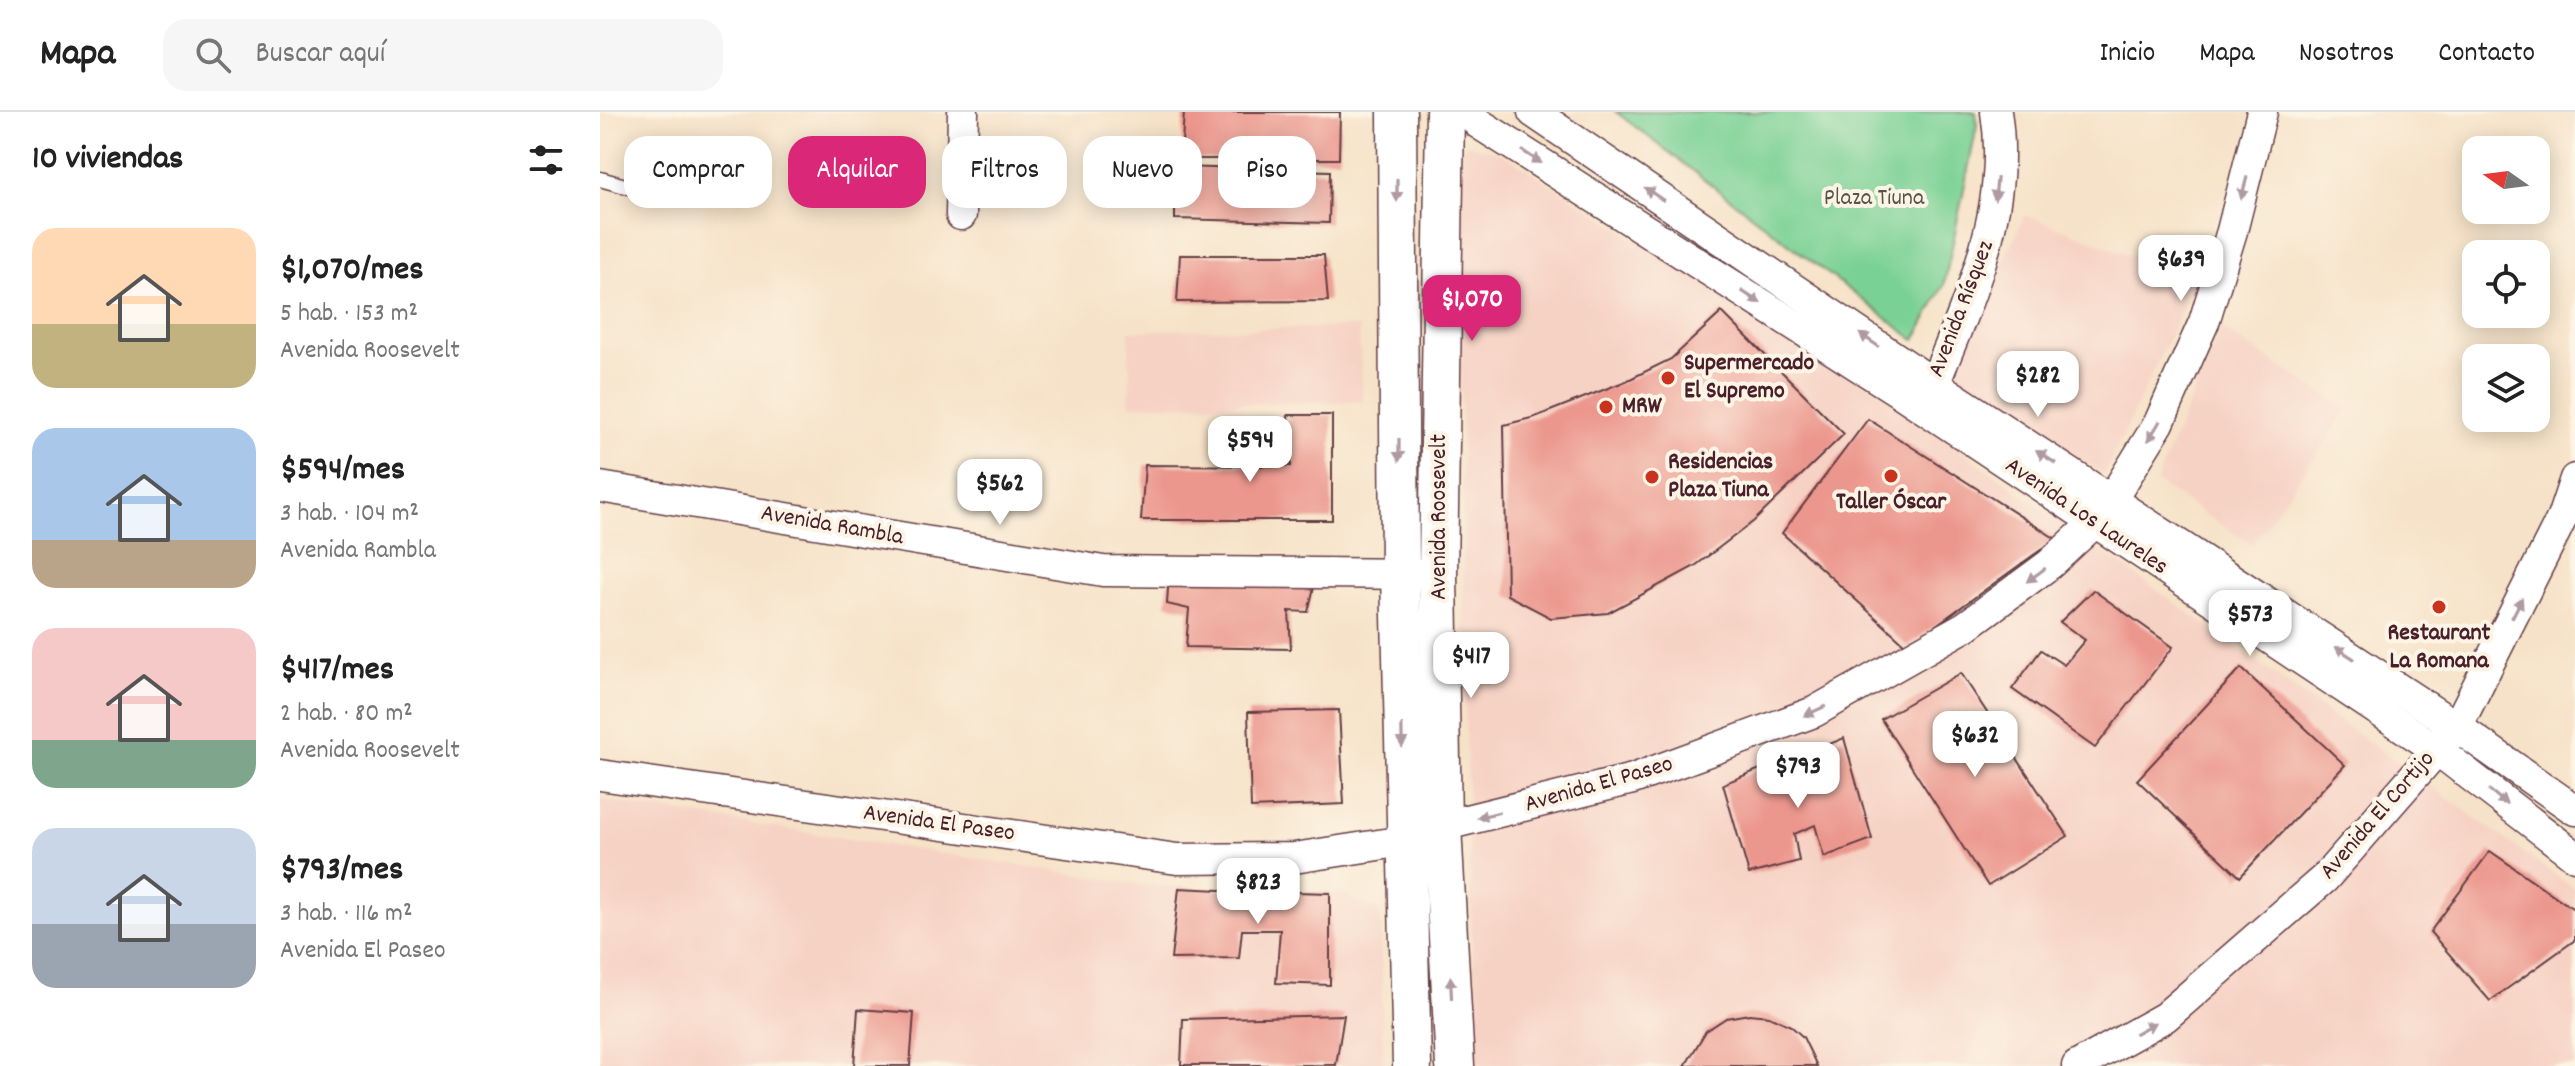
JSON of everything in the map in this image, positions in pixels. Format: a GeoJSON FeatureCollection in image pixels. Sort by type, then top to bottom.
{"type":"FeatureCollection","features":[{"type":"Feature","properties":{"kind":"street"},"geometry":{"type":"LineString","coordinates":[[961,215],[963,112]]}},
{"type":"Feature","properties":{"kind":"street","name":"Avenida Roosevelt"},"geometry":{"type":"LineString","coordinates":[[1397,112],[1404,841],[1412,1066]]}},
{"type":"Feature","properties":{"kind":"street","name":"Avenida Roosevelt"},"geometry":{"type":"LineString","coordinates":[[1445,112],[1438,574],[1442,826],[1455,1066]]}},
{"type":"Feature","properties":{"kind":"street","name":"Avenida Los Laureles"},"geometry":{"type":"LineString","coordinates":[[1469,112],[1478,123],[1929,396]]}},
{"type":"Feature","properties":{"kind":"street","name":"Avenida Los Laureles"},"geometry":{"type":"LineString","coordinates":[[1533,112],[1929,396],[2446,738],[2575,810]]}},
{"type":"Feature","properties":{"kind":"street","name":"Avenida Rísquez"},"geometry":{"type":"LineString","coordinates":[[1929,396],[1992,231],[2000,140],[1996,112]]}},
{"type":"Feature","properties":{"kind":"street","name":"Avenida El Paseo"},"geometry":{"type":"LineString","coordinates":[[600,775],[1177,859],[1294,858],[1404,841],[1442,826],[1633,779],[1814,712],[1966,626],[2050,564],[2103,511],[2159,423],[2204,322],[2232,231],[2262,112]]}},
{"type":"Feature","properties":{"kind":"street","name":"Avenida El Cortijo"},"geometry":{"type":"LineString","coordinates":[[2077,1066],[2165,1017],[2325,878],[2446,738],[2562,518],[2575,479]]}},
{"type":"Feature","properties":{"kind":"street","name":"Avenida Rambla"},"geometry":{"type":"LineString","coordinates":[[600,487],[1103,571],[1438,574]]}},
{"type":"Feature","properties":{"kind":"street","name":"Avenida Los Laureles"},"geometry":{"type":"LineString","coordinates":[[2446,738],[2575,856]]}},
{"type":"Feature","properties":{"kind":"lane"},"geometry":{"type":"LineString","coordinates":[[600,179],[624,186]]}},
{"type":"Feature","properties":{"kind":"shaded area"},"geometry":{"type":"Polygon","coordinates":[[[1467,144],[1501,153],[1872,387],[2575,889],[2575,1066],[1476,1066],[1465,701],[1458,162],[1460,151],[1467,144]]]}},
{"type":"Feature","properties":{"kind":"shaded area"},"geometry":{"type":"Polygon","coordinates":[[[2025,215],[2196,280],[2104,475],[1951,374],[2025,215]]]}},
{"type":"Feature","properties":{"kind":"shaded area"},"geometry":{"type":"Polygon","coordinates":[[[1359,327],[1363,402],[1130,405],[1129,331],[1359,327]]]}},
{"type":"Feature","properties":{"kind":"shaded area"},"geometry":{"type":"Polygon","coordinates":[[[2221,328],[2348,410],[2252,545],[2156,482],[2221,328]]]}},
{"type":"Feature","properties":{"kind":"shaded area"},"geometry":{"type":"Polygon","coordinates":[[[600,800],[1144,885],[1343,894],[1377,910],[1381,922],[1383,1066],[600,1066],[600,800]]]}},
{"type":"Feature","properties":{"kind":"green space","name":"Plaza Tiuna"},"geometry":{"type":"Polygon","coordinates":[[[1616,112],[1976,112],[1977,126],[1944,285],[1915,340],[1616,112]]]}},
{"type":"Feature","properties":{"kind":"building"},"geometry":{"type":"Polygon","coordinates":[[[1184,112],[1340,112],[1339,159],[1316,159],[1316,136],[1218,136],[1218,159],[1202,159],[1202,136],[1182,136],[1184,112]]]}},
{"type":"Feature","properties":{"kind":"building"},"geometry":{"type":"Polygon","coordinates":[[[1202,168],[1218,168],[1218,208],[1316,208],[1316,171],[1330,171],[1329,223],[1175,219],[1175,208],[1202,208],[1202,168]]]}},
{"type":"Feature","properties":{"kind":"building"},"geometry":{"type":"Polygon","coordinates":[[[1180,255],[1324,255],[1328,301],[1177,302],[1180,255]]]}},
{"type":"Feature","properties":{"kind":"building","name":"Residencias Plaza Tiuna"},"geometry":{"type":"Polygon","coordinates":[[[1722,312],[1844,434],[1754,521],[1695,566],[1608,613],[1551,618],[1507,595],[1504,425],[1535,417],[1626,381],[1671,359],[1722,312]]]}},
{"type":"Feature","properties":{"kind":"building"},"geometry":{"type":"Polygon","coordinates":[[[1288,415],[1332,415],[1332,520],[1141,520],[1145,465],[1291,466],[1288,415]]]}},
{"type":"Feature","properties":{"kind":"building","name":"Taller Óscar"},"geometry":{"type":"Polygon","coordinates":[[[1868,419],[2056,539],[1907,646],[1782,533],[1868,419]]]}},
{"type":"Feature","properties":{"kind":"building"},"geometry":{"type":"Polygon","coordinates":[[[1169,572],[1315,583],[1308,612],[1289,611],[1291,649],[1186,647],[1189,609],[1167,604],[1169,572]]]}},
{"type":"Feature","properties":{"kind":"building"},"geometry":{"type":"Polygon","coordinates":[[[2093,590],[2173,647],[2095,748],[2012,689],[2041,650],[2064,665],[2085,640],[2060,622],[2093,590]]]}},
{"type":"Feature","properties":{"kind":"building"},"geometry":{"type":"Polygon","coordinates":[[[2241,668],[2345,765],[2240,877],[2137,780],[2241,668]]]}},
{"type":"Feature","properties":{"kind":"building"},"geometry":{"type":"Polygon","coordinates":[[[1961,673],[2068,836],[1988,886],[1881,719],[1961,673]]]}},
{"type":"Feature","properties":{"kind":"building"},"geometry":{"type":"Polygon","coordinates":[[[1339,710],[1344,804],[1251,808],[1248,712],[1339,710]]]}},
{"type":"Feature","properties":{"kind":"building"},"geometry":{"type":"Polygon","coordinates":[[[1844,738],[1872,839],[1824,857],[1815,825],[1794,834],[1799,861],[1749,874],[1723,784],[1770,765],[1783,789],[1811,779],[1805,754],[1844,738]]]}},
{"type":"Feature","properties":{"kind":"building"},"geometry":{"type":"Polygon","coordinates":[[[2490,851],[2575,910],[2575,940],[2490,1001],[2430,932],[2490,851]]]}},
{"type":"Feature","properties":{"kind":"building"},"geometry":{"type":"Polygon","coordinates":[[[1246,876],[1293,879],[1296,892],[1330,893],[1330,985],[1276,983],[1280,930],[1242,930],[1239,958],[1171,959],[1179,888],[1241,891],[1246,876]]]}},
{"type":"Feature","properties":{"kind":"building"},"geometry":{"type":"Polygon","coordinates":[[[858,1009],[914,1013],[910,1066],[854,1066],[858,1009]]]}},
{"type":"Feature","properties":{"kind":"building"},"geometry":{"type":"Polygon","coordinates":[[[1749,1014],[1769,1016],[1791,1026],[1803,1037],[1817,1066],[1685,1066],[1706,1031],[1726,1018],[1749,1014]]]}},
{"type":"Feature","properties":{"kind":"building"},"geometry":{"type":"Polygon","coordinates":[[[1344,1015],[1336,1065],[1181,1065],[1183,1019],[1344,1015]]]}},
{"type":"Feature","properties":{"kind":"place","name":"Supermercado El Supremo"},"geometry":{"type":"Point","coordinates":[1668,378]}},
{"type":"Feature","properties":{"kind":"place","name":"MRW"},"geometry":{"type":"Point","coordinates":[1606,407]}},
{"type":"Feature","properties":{"kind":"place","name":"Taller Óscar"},"geometry":{"type":"Point","coordinates":[1891,476]}},
{"type":"Feature","properties":{"kind":"place","name":"Residencias Plaza Tiuna"},"geometry":{"type":"Point","coordinates":[1652,477]}},
{"type":"Feature","properties":{"kind":"place","name":"Restaurant La Romana"},"geometry":{"type":"Point","coordinates":[2439,607]}}]}
